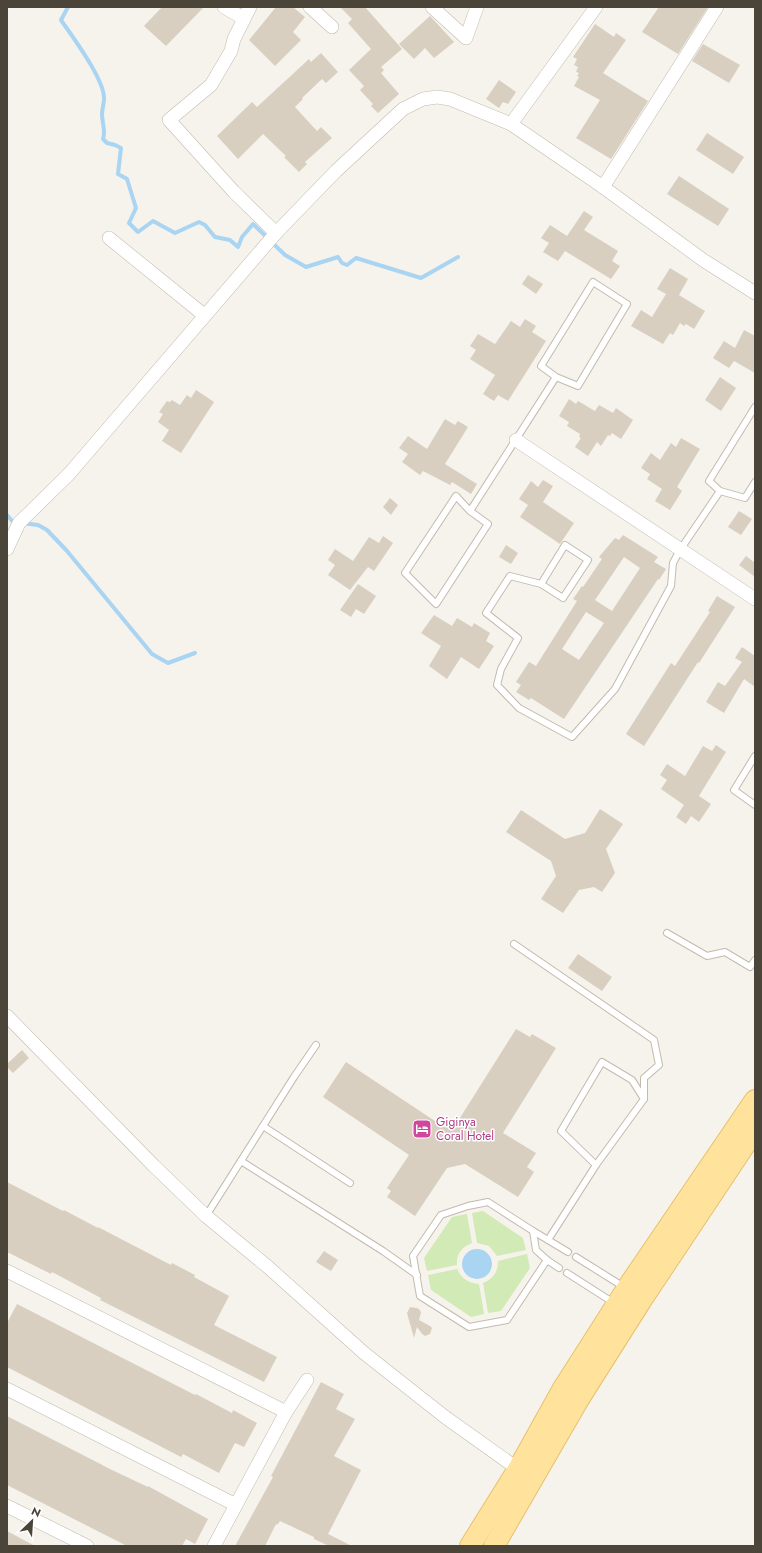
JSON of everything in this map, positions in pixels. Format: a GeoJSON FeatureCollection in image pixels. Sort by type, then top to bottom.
{"type":"FeatureCollection","features":[{"type":"Feature","properties":{"kind":"main road"},"geometry":{"type":"LineString","coordinates":[[470,1546],[518,1469],[562,1390],[622,1297],[755,1100]]}},
{"type":"Feature","properties":{"kind":"main road"},"geometry":{"type":"LineString","coordinates":[[494,1546],[579,1399],[641,1301],[755,1130]]}},
{"type":"Feature","properties":{"kind":"street"},"geometry":{"type":"LineString","coordinates":[[224,7],[243,18]]}},
{"type":"Feature","properties":{"kind":"street"},"geometry":{"type":"LineString","coordinates":[[250,7],[243,18],[234,39],[231,51],[211,86],[169,120],[234,192],[276,233]]}},
{"type":"Feature","properties":{"kind":"street"},"geometry":{"type":"LineString","coordinates":[[310,7],[332,27]]}},
{"type":"Feature","properties":{"kind":"street"},"geometry":{"type":"LineString","coordinates":[[432,7],[466,38],[477,7]]}},
{"type":"Feature","properties":{"kind":"street"},"geometry":{"type":"LineString","coordinates":[[511,124],[596,7]]}},
{"type":"Feature","properties":{"kind":"street"},"geometry":{"type":"LineString","coordinates":[[603,187],[717,7]]}},
{"type":"Feature","properties":{"kind":"street"},"geometry":{"type":"LineString","coordinates":[[7,549],[19,523],[69,474],[276,233],[336,171],[403,109],[423,99],[437,97],[450,99],[511,124],[603,187],[703,260],[755,293]]}},
{"type":"Feature","properties":{"kind":"street"},"geometry":{"type":"LineString","coordinates":[[109,238],[204,315]]}},
{"type":"Feature","properties":{"kind":"street"},"geometry":{"type":"LineString","coordinates":[[516,440],[755,599]]}},
{"type":"Feature","properties":{"kind":"street"},"geometry":{"type":"LineString","coordinates":[[7,1016],[154,1166],[206,1216],[268,1267],[364,1353],[445,1417],[518,1469]]}},
{"type":"Feature","properties":{"kind":"street"},"geometry":{"type":"LineString","coordinates":[[7,1271],[286,1412]]}},
{"type":"Feature","properties":{"kind":"street"},"geometry":{"type":"LineString","coordinates":[[214,1546],[286,1412],[307,1380]]}},
{"type":"Feature","properties":{"kind":"street"},"geometry":{"type":"LineString","coordinates":[[7,1389],[236,1505]]}},
{"type":"Feature","properties":{"kind":"street"},"geometry":{"type":"LineString","coordinates":[[7,1506],[88,1546]]}},
{"type":"Feature","properties":{"kind":"lane"},"geometry":{"type":"LineString","coordinates":[[594,282],[628,304],[578,386],[556,377],[541,366],[594,282]]}},
{"type":"Feature","properties":{"kind":"lane"},"geometry":{"type":"LineString","coordinates":[[470,511],[556,377]]}},
{"type":"Feature","properties":{"kind":"lane"},"geometry":{"type":"LineString","coordinates":[[755,406],[709,481],[720,491],[745,498],[755,482]]}},
{"type":"Feature","properties":{"kind":"lane"},"geometry":{"type":"LineString","coordinates":[[541,584],[566,545],[588,560],[563,598],[541,584],[510,576],[486,613],[518,638],[501,669],[497,685],[519,708],[572,737],[615,690],[671,586],[673,564],[680,550],[720,491]]}},
{"type":"Feature","properties":{"kind":"lane"},"geometry":{"type":"LineString","coordinates":[[456,496],[470,511],[488,524],[436,604],[405,573],[456,496]]}},
{"type":"Feature","properties":{"kind":"lane"},"geometry":{"type":"LineString","coordinates":[[755,756],[734,790],[755,805]]}},
{"type":"Feature","properties":{"kind":"lane"},"geometry":{"type":"LineString","coordinates":[[667,934],[707,956],[725,952],[750,966],[755,960]]}},
{"type":"Feature","properties":{"kind":"lane"},"geometry":{"type":"LineString","coordinates":[[514,944],[654,1040],[659,1065],[644,1078],[644,1099],[596,1164],[548,1240]]}},
{"type":"Feature","properties":{"kind":"lane"},"geometry":{"type":"LineString","coordinates":[[206,1216],[316,1045]]}},
{"type":"Feature","properties":{"kind":"lane"},"geometry":{"type":"LineString","coordinates":[[596,1164],[561,1131],[602,1062],[632,1080],[644,1099]]}},
{"type":"Feature","properties":{"kind":"lane"},"geometry":{"type":"LineString","coordinates":[[263,1126],[350,1183]]}},
{"type":"Feature","properties":{"kind":"lane"},"geometry":{"type":"LineString","coordinates":[[241,1161],[383,1251],[417,1275]]}},
{"type":"Feature","properties":{"kind":"lane"},"geometry":{"type":"LineString","coordinates":[[547,1260],[507,1320],[469,1327],[420,1296],[413,1256],[441,1214],[488,1202],[568,1252]]}},
{"type":"Feature","properties":{"kind":"lane"},"geometry":{"type":"LineString","coordinates":[[533,1231],[536,1250],[559,1268]]}},
{"type":"Feature","properties":{"kind":"lane"},"geometry":{"type":"LineString","coordinates":[[576,1257],[622,1297]]}},
{"type":"Feature","properties":{"kind":"lane"},"geometry":{"type":"LineString","coordinates":[[567,1273],[622,1297]]}},
{"type":"Feature","properties":{"kind":"green space"},"geometry":{"type":"Polygon","coordinates":[[[483,1211],[523,1238],[526,1250],[497,1256],[489,1246],[477,1243],[472,1213],[483,1211]]]}},
{"type":"Feature","properties":{"kind":"green space"},"geometry":{"type":"Polygon","coordinates":[[[467,1214],[472,1243],[460,1251],[457,1265],[427,1271],[424,1258],[452,1217],[467,1214]]]}},
{"type":"Feature","properties":{"kind":"green space"},"geometry":{"type":"Polygon","coordinates":[[[527,1254],[530,1268],[501,1311],[488,1313],[483,1283],[494,1275],[497,1269],[498,1261],[527,1254]]]}},
{"type":"Feature","properties":{"kind":"green space"},"geometry":{"type":"Polygon","coordinates":[[[457,1269],[466,1280],[479,1284],[484,1314],[471,1317],[431,1290],[428,1275],[457,1269]]]}},
{"type":"Feature","properties":{"kind":"water"},"geometry":{"type":"Polygon","coordinates":[[[477,1249],[488,1253],[492,1264],[488,1275],[477,1279],[466,1275],[462,1264],[466,1253],[477,1249]]]}},
{"type":"Feature","properties":{"kind":"building"},"geometry":{"type":"Polygon","coordinates":[[[162,7],[204,7],[166,46],[144,26],[162,7]]]}},
{"type":"Feature","properties":{"kind":"building"},"geometry":{"type":"Polygon","coordinates":[[[276,7],[293,7],[305,17],[293,32],[301,40],[275,66],[249,40],[276,7]]]}},
{"type":"Feature","properties":{"kind":"building"},"geometry":{"type":"Polygon","coordinates":[[[340,7],[365,7],[402,49],[381,67],[384,70],[381,73],[399,94],[378,113],[371,106],[373,104],[360,90],[364,86],[349,70],[371,49],[348,23],[352,19],[340,7]]]}},
{"type":"Feature","properties":{"kind":"building"},"geometry":{"type":"Polygon","coordinates":[[[659,7],[708,7],[678,54],[642,32],[659,7]]]}},
{"type":"Feature","properties":{"kind":"building"},"geometry":{"type":"Polygon","coordinates":[[[430,16],[454,42],[434,58],[425,48],[414,59],[399,44],[430,16]]]}},
{"type":"Feature","properties":{"kind":"building"},"geometry":{"type":"Polygon","coordinates":[[[595,24],[614,37],[616,33],[626,40],[603,73],[648,101],[611,159],[576,138],[600,100],[574,86],[579,77],[577,76],[579,73],[576,72],[578,67],[574,65],[577,59],[573,57],[595,24]]]}},
{"type":"Feature","properties":{"kind":"building"},"geometry":{"type":"Polygon","coordinates":[[[703,44],[740,65],[729,83],[692,61],[703,44]]]}},
{"type":"Feature","properties":{"kind":"building"},"geometry":{"type":"Polygon","coordinates":[[[321,53],[338,72],[326,83],[322,79],[302,98],[303,99],[295,107],[317,131],[321,127],[332,138],[305,162],[307,164],[299,172],[284,157],[286,156],[263,134],[238,159],[217,136],[252,102],[257,107],[309,59],[311,62],[321,53]]]}},
{"type":"Feature","properties":{"kind":"building"},"geometry":{"type":"Polygon","coordinates":[[[499,80],[516,92],[508,104],[503,102],[499,108],[486,99],[499,80]]]}},
{"type":"Feature","properties":{"kind":"building"},"geometry":{"type":"Polygon","coordinates":[[[707,133],[744,157],[733,174],[696,150],[707,133]]]}},
{"type":"Feature","properties":{"kind":"building"},"geometry":{"type":"Polygon","coordinates":[[[679,176],[729,209],[718,226],[667,194],[679,176]]]}},
{"type":"Feature","properties":{"kind":"building"},"geometry":{"type":"Polygon","coordinates":[[[584,211],[593,217],[584,230],[618,251],[612,261],[620,266],[611,279],[565,251],[558,261],[543,252],[549,243],[541,238],[550,225],[567,236],[584,211]]]}},
{"type":"Feature","properties":{"kind":"building"},"geometry":{"type":"Polygon","coordinates":[[[670,268],[688,279],[679,295],[705,311],[694,329],[686,324],[684,326],[680,323],[673,335],[670,333],[663,344],[631,326],[641,310],[652,317],[666,294],[657,289],[670,268]]]}},
{"type":"Feature","properties":{"kind":"building"},"geometry":{"type":"Polygon","coordinates":[[[528,275],[543,284],[536,294],[522,284],[528,275]]]}},
{"type":"Feature","properties":{"kind":"building"},"geometry":{"type":"Polygon","coordinates":[[[525,319],[536,326],[532,332],[546,341],[508,401],[498,395],[494,401],[483,394],[495,375],[470,359],[476,350],[470,346],[478,334],[495,344],[511,321],[520,327],[525,319]]]}},
{"type":"Feature","properties":{"kind":"building"},"geometry":{"type":"Polygon","coordinates":[[[744,330],[755,336],[755,373],[734,361],[729,368],[713,358],[724,341],[735,348],[744,330]]]}},
{"type":"Feature","properties":{"kind":"building"},"geometry":{"type":"Polygon","coordinates":[[[720,377],[736,388],[721,411],[705,400],[720,377]]]}},
{"type":"Feature","properties":{"kind":"building"},"geometry":{"type":"Polygon","coordinates":[[[196,390],[214,402],[181,453],[162,441],[169,430],[158,422],[163,414],[159,412],[167,401],[170,402],[172,400],[180,405],[187,395],[191,398],[196,390]]]}},
{"type":"Feature","properties":{"kind":"building"},"geometry":{"type":"Polygon","coordinates":[[[569,399],[576,404],[578,401],[595,411],[599,405],[613,413],[616,408],[633,420],[621,439],[612,433],[610,436],[608,435],[601,446],[597,442],[588,456],[575,447],[581,438],[579,437],[580,434],[567,426],[569,422],[559,416],[569,399]]]}},
{"type":"Feature","properties":{"kind":"building"},"geometry":{"type":"Polygon","coordinates":[[[445,419],[455,425],[458,421],[468,427],[445,464],[477,484],[471,494],[452,482],[450,485],[423,471],[420,475],[402,462],[408,454],[399,448],[408,436],[427,449],[445,419]]]}},
{"type":"Feature","properties":{"kind":"building"},"geometry":{"type":"Polygon","coordinates":[[[681,438],[700,449],[677,487],[682,491],[670,510],[655,501],[662,489],[647,479],[650,474],[641,468],[651,453],[660,460],[671,443],[676,447],[681,438]]]}},
{"type":"Feature","properties":{"kind":"building"},"geometry":{"type":"Polygon","coordinates":[[[543,480],[553,486],[543,502],[574,523],[560,544],[520,517],[528,505],[519,499],[531,481],[538,487],[543,480]]]}},
{"type":"Feature","properties":{"kind":"building"},"geometry":{"type":"Polygon","coordinates":[[[390,498],[398,505],[391,515],[383,507],[390,498]]]}},
{"type":"Feature","properties":{"kind":"building"},"geometry":{"type":"Polygon","coordinates":[[[739,511],[752,519],[741,535],[728,527],[739,511]]]}},
{"type":"Feature","properties":{"kind":"building"},"geometry":{"type":"Polygon","coordinates":[[[623,535],[658,557],[654,562],[666,569],[564,719],[531,698],[529,700],[516,692],[521,685],[516,682],[529,662],[536,666],[577,601],[573,599],[602,559],[599,557],[615,538],[619,540],[623,535]],[[624,557],[595,600],[612,611],[640,568],[624,557]],[[586,612],[562,649],[579,660],[604,623],[586,612]]]}},
{"type":"Feature","properties":{"kind":"building"},"geometry":{"type":"Polygon","coordinates":[[[383,536],[393,543],[374,571],[368,567],[350,590],[328,575],[335,565],[328,560],[335,549],[353,561],[369,537],[379,543],[383,536]]]}},
{"type":"Feature","properties":{"kind":"building"},"geometry":{"type":"Polygon","coordinates":[[[506,545],[518,553],[511,564],[499,557],[506,545]]]}},
{"type":"Feature","properties":{"kind":"building"},"geometry":{"type":"Polygon","coordinates":[[[746,556],[755,563],[755,577],[739,565],[746,556]]]}},
{"type":"Feature","properties":{"kind":"building"},"geometry":{"type":"Polygon","coordinates":[[[358,584],[376,596],[364,614],[356,609],[351,617],[340,610],[358,584]]]}},
{"type":"Feature","properties":{"kind":"building"},"geometry":{"type":"Polygon","coordinates":[[[717,596],[735,607],[644,746],[626,734],[671,663],[675,666],[710,612],[708,611],[717,596]]]}},
{"type":"Feature","properties":{"kind":"building"},"geometry":{"type":"Polygon","coordinates":[[[434,615],[452,626],[457,618],[472,627],[474,623],[490,633],[486,641],[494,646],[479,669],[461,657],[447,679],[429,666],[441,646],[421,633],[434,615]]]}},
{"type":"Feature","properties":{"kind":"building"},"geometry":{"type":"Polygon","coordinates":[[[742,647],[755,656],[755,687],[744,679],[724,713],[706,702],[718,682],[725,686],[742,662],[735,658],[742,647]]]}},
{"type":"Feature","properties":{"kind":"building"},"geometry":{"type":"Polygon","coordinates":[[[716,745],[726,752],[699,796],[711,804],[699,822],[691,816],[686,824],[676,817],[684,805],[661,789],[667,780],[660,775],[667,764],[685,776],[703,746],[712,751],[716,745]]]}},
{"type":"Feature","properties":{"kind":"building"},"geometry":{"type":"Polygon","coordinates":[[[600,809],[623,824],[606,849],[615,873],[602,892],[594,887],[579,890],[563,913],[541,899],[556,876],[551,861],[506,832],[521,810],[565,839],[585,833],[600,809]]]}},
{"type":"Feature","properties":{"kind":"building"},"geometry":{"type":"Polygon","coordinates":[[[578,954],[612,977],[602,991],[568,968],[578,954]]]}},
{"type":"Feature","properties":{"kind":"building"},"geometry":{"type":"Polygon","coordinates":[[[516,1029],[530,1037],[532,1034],[556,1048],[503,1133],[536,1153],[527,1167],[534,1172],[518,1197],[465,1164],[447,1168],[415,1216],[387,1197],[391,1191],[387,1188],[409,1155],[323,1097],[346,1062],[444,1127],[458,1121],[516,1029]]]}},
{"type":"Feature","properties":{"kind":"building"},"geometry":{"type":"Polygon","coordinates":[[[22,1050],[29,1058],[13,1073],[7,1067],[7,1064],[22,1050]]]}},
{"type":"Feature","properties":{"kind":"building"},"geometry":{"type":"Polygon","coordinates":[[[7,1182],[171,1265],[172,1263],[229,1296],[214,1325],[277,1357],[264,1382],[100,1300],[101,1298],[52,1272],[51,1274],[7,1252],[7,1182]]]}},
{"type":"Feature","properties":{"kind":"building"},"geometry":{"type":"Polygon","coordinates":[[[324,1251],[338,1260],[331,1271],[316,1262],[324,1251]]]}},
{"type":"Feature","properties":{"kind":"building"},"geometry":{"type":"Polygon","coordinates":[[[17,1304],[195,1395],[196,1394],[232,1413],[233,1410],[257,1423],[244,1447],[235,1443],[219,1473],[183,1454],[181,1457],[7,1367],[7,1323],[17,1304]]]}},
{"type":"Feature","properties":{"kind":"building"},"geometry":{"type":"Polygon","coordinates":[[[410,1307],[420,1310],[421,1313],[419,1320],[432,1328],[430,1334],[425,1336],[417,1327],[414,1338],[407,1313],[410,1307]]]}},
{"type":"Feature","properties":{"kind":"building"},"geometry":{"type":"Polygon","coordinates":[[[321,1382],[344,1394],[336,1409],[355,1419],[334,1456],[361,1470],[328,1534],[352,1546],[329,1546],[280,1521],[277,1525],[276,1524],[265,1546],[235,1546],[273,1477],[271,1476],[321,1382]]]}},
{"type":"Feature","properties":{"kind":"building"},"geometry":{"type":"Polygon","coordinates":[[[7,1416],[112,1470],[148,1486],[208,1519],[195,1544],[186,1539],[182,1546],[127,1546],[7,1485],[7,1416]]]}},
{"type":"Feature","properties":{"kind":"building"},"geometry":{"type":"Polygon","coordinates":[[[7,1531],[35,1546],[7,1546],[7,1531]]]}},
{"type":"Feature","properties":{"kind":"waterway"},"geometry":{"type":"LineString","coordinates":[[68,7],[61,20],[87,58],[103,91],[103,139],[107,143],[121,148],[118,174],[127,179],[136,208],[129,223],[138,232],[153,221],[175,233],[199,222],[205,225],[215,237],[230,240],[238,247],[242,237],[253,224],[285,255],[306,267],[338,257],[342,263],[347,265],[356,258],[421,278],[458,257]]}},
{"type":"Feature","properties":{"kind":"waterway"},"geometry":{"type":"LineString","coordinates":[[7,515],[13,522],[38,525],[47,530],[67,551],[152,654],[168,663],[195,653]]}},
{"type":"Feature","properties":{"kind":"place","name":"Giginya Coral Hotel"},"geometry":{"type":"Point","coordinates":[422,1129]}}]}
